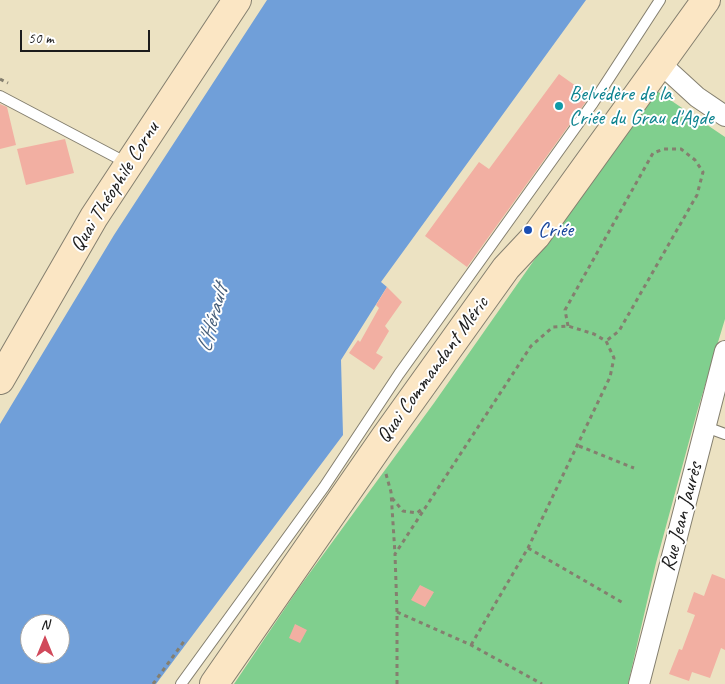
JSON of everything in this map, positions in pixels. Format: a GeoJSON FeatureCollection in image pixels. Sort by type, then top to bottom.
{"type":"FeatureCollection","features":[{"type":"Feature","properties":{"kind":"street","name":"Quai Théophile Cornu"},"geometry":{"type":"LineString","coordinates":[[0,380],[94,217],[237,0]]}},
{"type":"Feature","properties":{"kind":"street","name":"Quai Commandant Méric"},"geometry":{"type":"LineString","coordinates":[[214,684],[372,456],[506,268],[536,236],[706,0]]}},
{"type":"Feature","properties":{"kind":"street"},"geometry":{"type":"LineString","coordinates":[[661,64],[697,97],[725,116]]}},
{"type":"Feature","properties":{"kind":"street","name":"Rue Jean Jaurès"},"geometry":{"type":"LineString","coordinates":[[639,684],[725,351]]}},
{"type":"Feature","properties":{"kind":"lane"},"geometry":{"type":"LineString","coordinates":[[182,684],[324,487],[399,374],[593,103],[660,0]]}},
{"type":"Feature","properties":{"kind":"lane"},"geometry":{"type":"LineString","coordinates":[[0,96],[128,164]]}},
{"type":"Feature","properties":{"kind":"lane"},"geometry":{"type":"LineString","coordinates":[[706,428],[725,434]]}},
{"type":"Feature","properties":{"kind":"path"},"geometry":{"type":"LineString","coordinates":[[568,326],[565,310],[653,153],[664,149],[681,149],[695,160],[702,172],[697,195],[619,331],[606,341]]}},
{"type":"Feature","properties":{"kind":"path"},"geometry":{"type":"LineString","coordinates":[[394,554],[531,346],[553,327],[568,326],[594,334],[606,341],[614,358],[610,377],[579,446],[528,548],[471,645]]}},
{"type":"Feature","properties":{"kind":"path"},"geometry":{"type":"LineString","coordinates":[[579,446],[634,468]]}},
{"type":"Feature","properties":{"kind":"path"},"geometry":{"type":"LineString","coordinates":[[372,456],[381,464],[391,496],[398,612],[396,684]]}},
{"type":"Feature","properties":{"kind":"path"},"geometry":{"type":"LineString","coordinates":[[391,496],[403,512],[417,513],[425,507]]}},
{"type":"Feature","properties":{"kind":"path"},"geometry":{"type":"LineString","coordinates":[[528,548],[624,604]]}},
{"type":"Feature","properties":{"kind":"path"},"geometry":{"type":"LineString","coordinates":[[398,612],[471,645],[542,684]]}},
{"type":"Feature","properties":{"kind":"path"},"geometry":{"type":"LineString","coordinates":[[153,684],[185,640]]}},
{"type":"Feature","properties":{"kind":"green space"},"geometry":{"type":"Polygon","coordinates":[[[654,89],[725,137],[725,319],[697,412],[656,563],[628,684],[234,684],[298,589],[434,403],[654,89]]]}},
{"type":"Feature","properties":{"kind":"water","name":"L'Hérault"},"geometry":{"type":"Polygon","coordinates":[[[267,0],[586,0],[381,282],[387,287],[341,360],[343,435],[156,684],[0,684],[0,424],[114,235],[267,0]]]}},
{"type":"Feature","properties":{"kind":"building"},"geometry":{"type":"Polygon","coordinates":[[[559,74],[590,96],[467,267],[425,236],[479,162],[489,169],[559,74]]]}},
{"type":"Feature","properties":{"kind":"building"},"geometry":{"type":"Polygon","coordinates":[[[0,104],[7,107],[16,145],[0,149],[0,104]]]}},
{"type":"Feature","properties":{"kind":"building"},"geometry":{"type":"Polygon","coordinates":[[[65,139],[74,173],[26,185],[17,149],[65,139]]]}},
{"type":"Feature","properties":{"kind":"building"},"geometry":{"type":"Polygon","coordinates":[[[387,287],[402,302],[385,326],[389,331],[376,353],[383,357],[374,370],[349,353],[358,340],[360,342],[379,308],[376,305],[387,287]]]}},
{"type":"Feature","properties":{"kind":"building"},"geometry":{"type":"Polygon","coordinates":[[[712,574],[725,579],[725,650],[721,648],[710,678],[692,672],[689,681],[669,674],[679,649],[682,650],[695,615],[687,612],[694,592],[704,596],[712,574]]]}},
{"type":"Feature","properties":{"kind":"building"},"geometry":{"type":"Polygon","coordinates":[[[420,585],[434,592],[425,607],[411,600],[420,585]]]}},
{"type":"Feature","properties":{"kind":"building"},"geometry":{"type":"Polygon","coordinates":[[[295,624],[307,630],[300,643],[289,638],[295,624]]]}},
{"type":"Feature","properties":{"kind":"place","name":"Belvédère de la Criée du Grau d'Agde"},"geometry":{"type":"Point","coordinates":[559,106]}},
{"type":"Feature","properties":{"kind":"place","name":"Criée"},"geometry":{"type":"Point","coordinates":[528,230]}}]}
